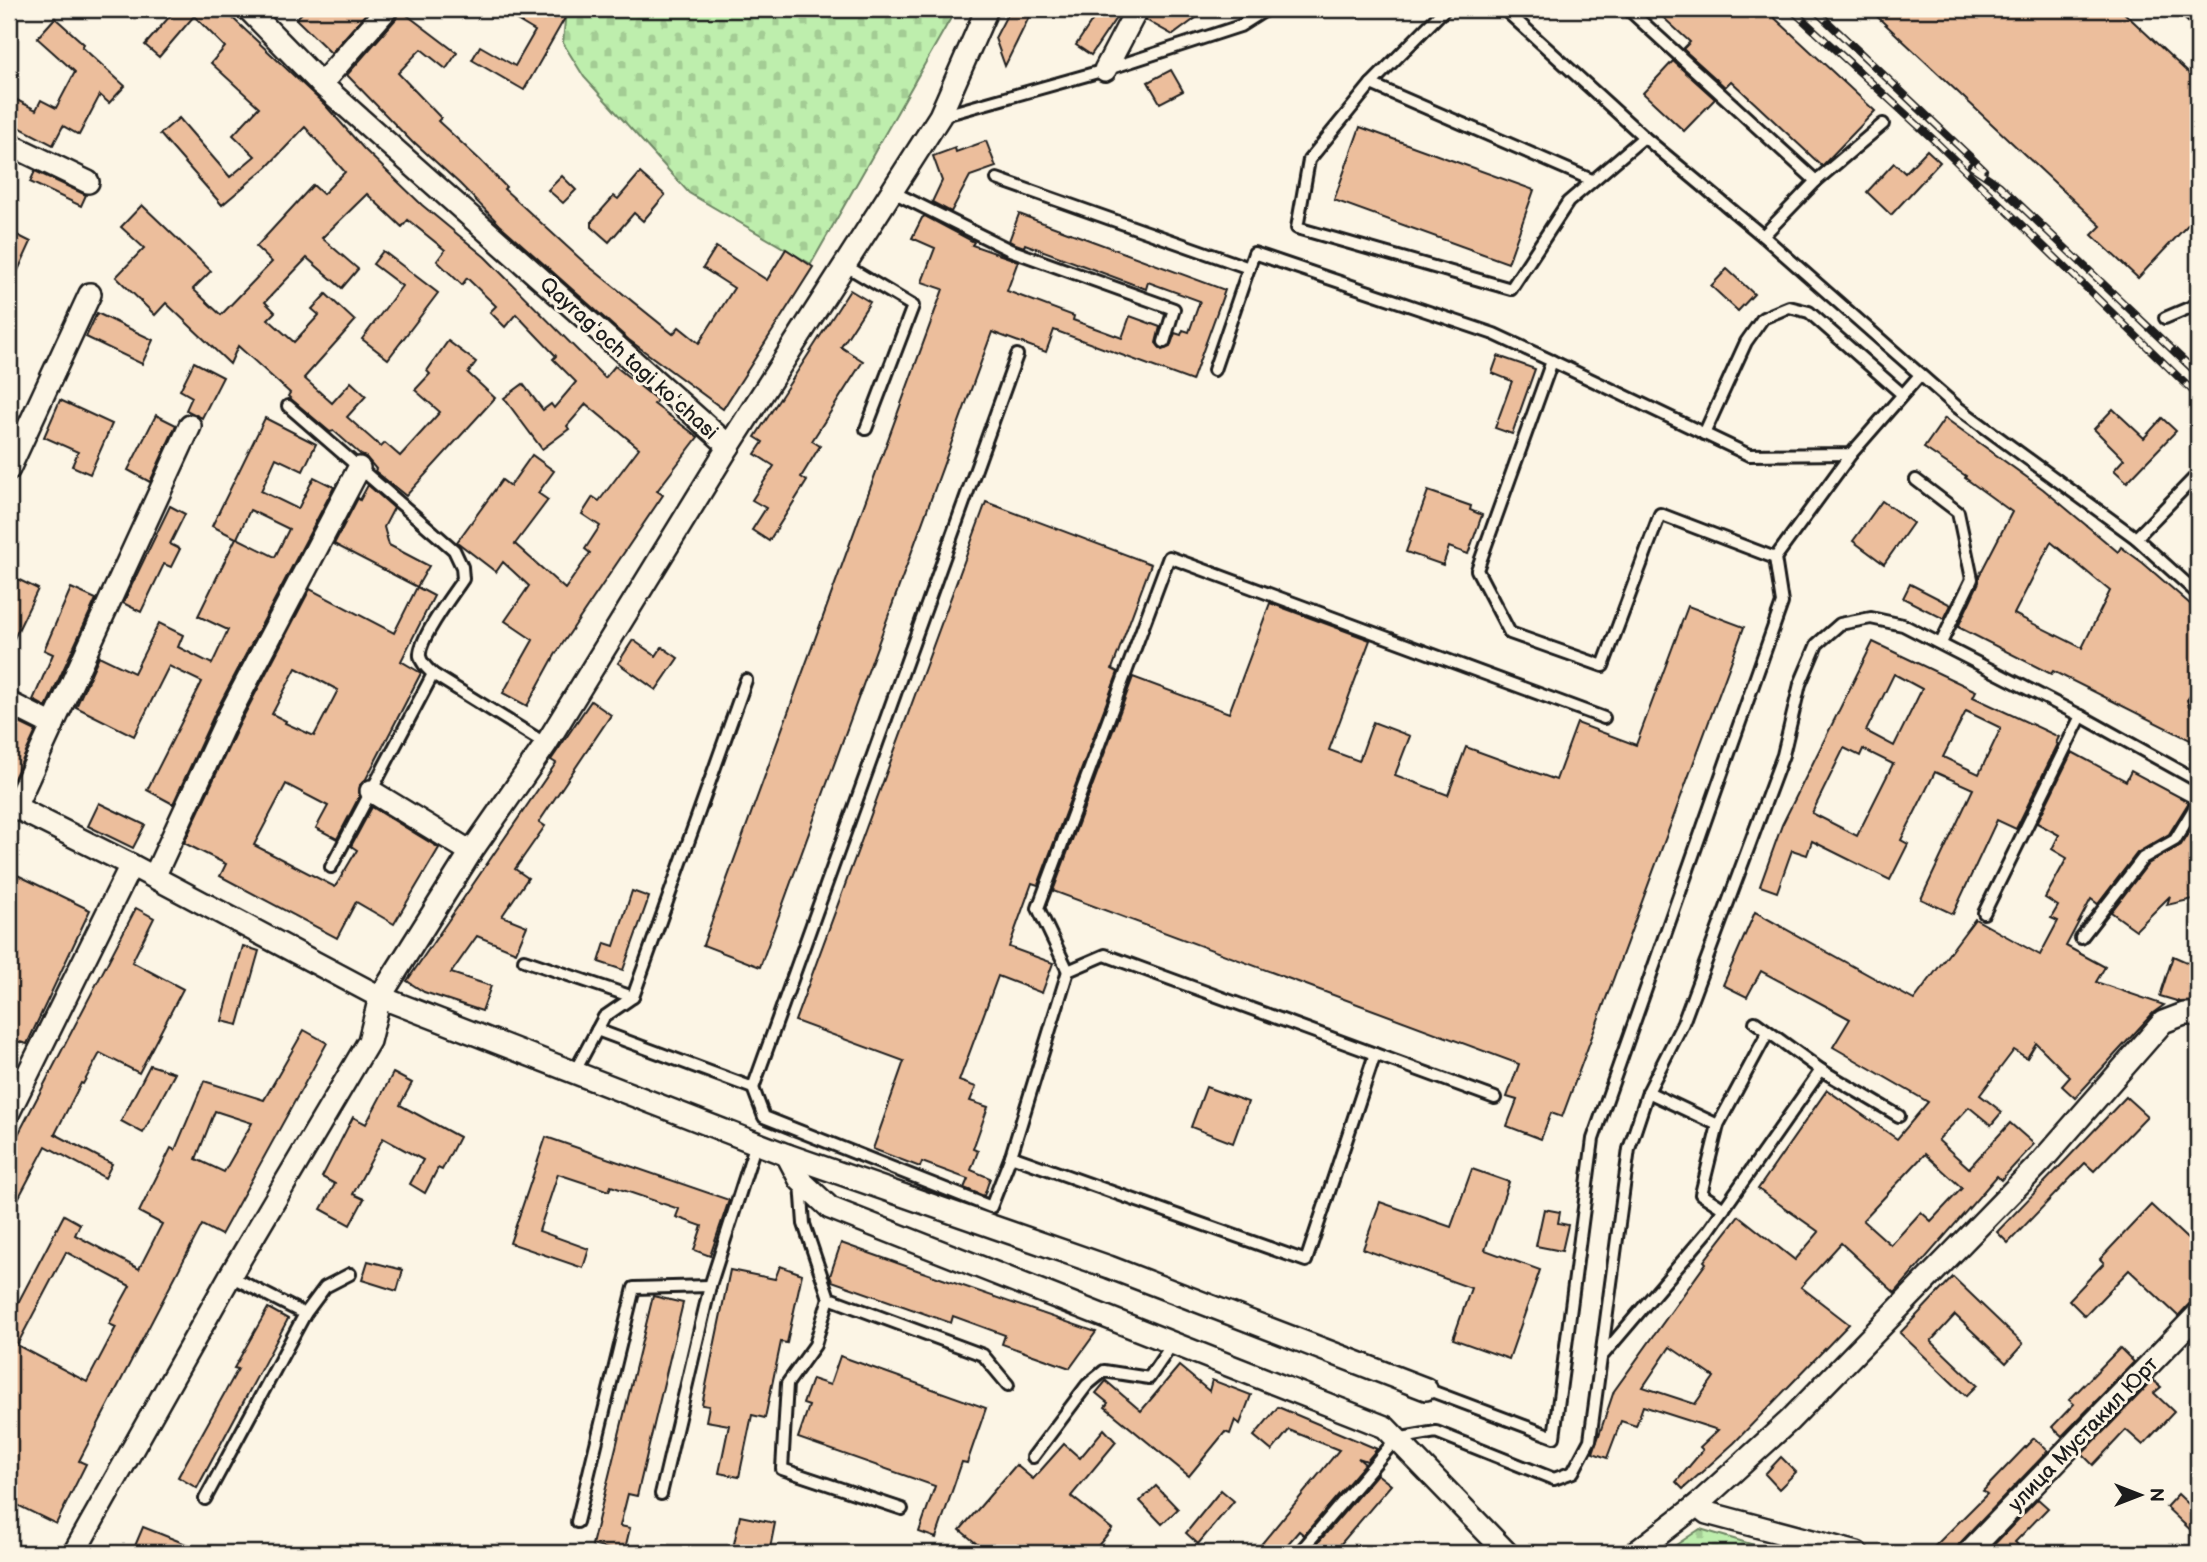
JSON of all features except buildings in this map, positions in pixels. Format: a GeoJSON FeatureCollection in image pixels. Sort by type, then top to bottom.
{"type":"FeatureCollection","features":[{"type":"Feature","properties":{"kind":"street","name":"Qayragʻoch tagi koʻchasi"},"geometry":{"type":"LineString","coordinates":[[248,9],[321,84],[729,446],[940,116],[987,9]]}},
{"type":"Feature","properties":{"kind":"street"},"geometry":{"type":"LineString","coordinates":[[1105,70],[1137,9]]}},
{"type":"Feature","properties":{"kind":"street"},"geometry":{"type":"LineString","coordinates":[[321,84],[386,10]]}},
{"type":"Feature","properties":{"kind":"street"},"geometry":{"type":"LineString","coordinates":[[9,144],[88,183]]}},
{"type":"Feature","properties":{"kind":"street"},"geometry":{"type":"LineString","coordinates":[[9,468],[90,293]]}},
{"type":"Feature","properties":{"kind":"street"},"geometry":{"type":"LineString","coordinates":[[190,426],[53,725],[12,806],[131,865],[380,997],[787,1155],[1108,1267],[1426,1389]]}},
{"type":"Feature","properties":{"kind":"street"},"geometry":{"type":"LineString","coordinates":[[74,1553],[230,1276],[369,1041],[380,997],[471,852],[546,744],[729,446]]}},
{"type":"Feature","properties":{"kind":"street"},"geometry":{"type":"LineString","coordinates":[[154,877],[227,719],[359,468]]}},
{"type":"Feature","properties":{"kind":"street"},"geometry":{"type":"LineString","coordinates":[[9,703],[53,725]]}},
{"type":"Feature","properties":{"kind":"street"},"geometry":{"type":"LineString","coordinates":[[371,791],[471,852]]}},
{"type":"Feature","properties":{"kind":"street"},"geometry":{"type":"LineString","coordinates":[[9,1112],[131,865]]}},
{"type":"Feature","properties":{"kind":"street"},"geometry":{"type":"LineString","coordinates":[[1635,1553],[1698,1505],[1789,1421],[2040,1163],[2163,1022],[2184,1014],[2198,1014]]}},
{"type":"Feature","properties":{"kind":"street"},"geometry":{"type":"LineString","coordinates":[[787,1155],[800,1180],[830,1208],[1385,1427],[1507,1553]]}},
{"type":"Feature","properties":{"kind":"street","name":"улица Мустакил Юрт"},"geometry":{"type":"LineString","coordinates":[[1968,1553],[2198,1314]]}},
{"type":"Feature","properties":{"kind":"street"},"geometry":{"type":"LineString","coordinates":[[1698,1505],[1707,1513],[1857,1553]]}},
{"type":"Feature","properties":{"kind":"lane"},"geometry":{"type":"LineString","coordinates":[[940,116],[1105,70],[1240,26],[1267,9]]}},
{"type":"Feature","properties":{"kind":"lane"},"geometry":{"type":"LineString","coordinates":[[1445,9],[1371,84],[1309,160],[1297,228],[1511,289],[1567,202],[1644,137]]}},
{"type":"Feature","properties":{"kind":"lane"},"geometry":{"type":"LineString","coordinates":[[1504,9],[1644,137],[1763,236],[1957,407],[2136,538],[2198,594]]}},
{"type":"Feature","properties":{"kind":"lane"},"geometry":{"type":"LineString","coordinates":[[1628,9],[1816,181]]}},
{"type":"Feature","properties":{"kind":"lane"},"geometry":{"type":"LineString","coordinates":[[2184,9],[2198,22]]}},
{"type":"Feature","properties":{"kind":"lane"},"geometry":{"type":"LineString","coordinates":[[1371,84],[1592,180]]}},
{"type":"Feature","properties":{"kind":"lane"},"geometry":{"type":"LineString","coordinates":[[1763,236],[1816,181],[1882,124]]}},
{"type":"Feature","properties":{"kind":"lane"},"geometry":{"type":"LineString","coordinates":[[997,179],[1250,268]]}},
{"type":"Feature","properties":{"kind":"lane"},"geometry":{"type":"LineString","coordinates":[[892,192],[1010,250],[1174,309],[1164,342]]}},
{"type":"Feature","properties":{"kind":"lane"},"geometry":{"type":"LineString","coordinates":[[1214,370],[1254,253],[1494,334],[1749,455],[1851,454]]}},
{"type":"Feature","properties":{"kind":"lane"},"geometry":{"type":"LineString","coordinates":[[846,266],[913,306],[866,429]]}},
{"type":"Feature","properties":{"kind":"lane"},"geometry":{"type":"LineString","coordinates":[[2165,318],[2198,304]]}},
{"type":"Feature","properties":{"kind":"lane"},"geometry":{"type":"LineString","coordinates":[[1704,434],[1746,342],[1763,318],[1789,307],[1809,312],[1902,394]]}},
{"type":"Feature","properties":{"kind":"lane"},"geometry":{"type":"LineString","coordinates":[[1017,355],[753,1088],[764,1117],[992,1207],[1011,1156],[1068,971],[1038,908],[1169,557],[1604,718]]}},
{"type":"Feature","properties":{"kind":"lane"},"geometry":{"type":"LineString","coordinates":[[1552,360],[1477,570],[1510,633],[1603,666],[1660,514],[1775,558]]}},
{"type":"Feature","properties":{"kind":"lane"},"geometry":{"type":"LineString","coordinates":[[1426,1389],[1554,1437],[1593,1139],[1782,603],[1775,558],[1851,454],[1920,375]]}},
{"type":"Feature","properties":{"kind":"lane"},"geometry":{"type":"LineString","coordinates":[[288,407],[454,551],[462,567],[463,579],[422,642],[420,657],[425,667],[546,744]]}},
{"type":"Feature","properties":{"kind":"lane"},"geometry":{"type":"LineString","coordinates":[[2136,538],[2198,474]]}},
{"type":"Feature","properties":{"kind":"lane"},"geometry":{"type":"LineString","coordinates":[[1916,480],[1958,512],[1972,579],[1941,643]]}},
{"type":"Feature","properties":{"kind":"lane"},"geometry":{"type":"LineString","coordinates":[[1299,1553],[1396,1439],[1436,1432],[1554,1479],[1573,1472],[1590,1440],[1629,1149],[1648,1092],[1688,1010],[1783,755],[1800,684],[1817,644],[1840,624],[1871,618],[1903,625],[2081,716],[2198,781]]}},
{"type":"Feature","properties":{"kind":"lane"},"geometry":{"type":"LineString","coordinates":[[331,867],[433,674]]}},
{"type":"Feature","properties":{"kind":"lane"},"geometry":{"type":"LineString","coordinates":[[575,1071],[604,1017],[633,997],[746,680]]}},
{"type":"Feature","properties":{"kind":"lane"},"geometry":{"type":"LineString","coordinates":[[1984,913],[2081,716]]}},
{"type":"Feature","properties":{"kind":"lane"},"geometry":{"type":"LineString","coordinates":[[2081,937],[2143,858],[2175,840],[2198,802]]}},
{"type":"Feature","properties":{"kind":"lane"},"geometry":{"type":"LineString","coordinates":[[1068,971],[1105,955],[1495,1098]]}},
{"type":"Feature","properties":{"kind":"lane"},"geometry":{"type":"LineString","coordinates":[[524,960],[633,997]]}},
{"type":"Feature","properties":{"kind":"lane"},"geometry":{"type":"LineString","coordinates":[[1755,1023],[1821,1070],[1899,1116]]}},
{"type":"Feature","properties":{"kind":"lane"},"geometry":{"type":"LineString","coordinates":[[597,1030],[753,1088]]}},
{"type":"Feature","properties":{"kind":"lane"},"geometry":{"type":"LineString","coordinates":[[1724,1209],[1700,1195],[1718,1125],[1768,1032]]}},
{"type":"Feature","properties":{"kind":"lane"},"geometry":{"type":"LineString","coordinates":[[1011,1156],[1306,1262],[1375,1054]]}},
{"type":"Feature","properties":{"kind":"lane"},"geometry":{"type":"LineString","coordinates":[[1602,1356],[1709,1230],[1821,1070]]}},
{"type":"Feature","properties":{"kind":"lane"},"geometry":{"type":"LineString","coordinates":[[1648,1092],[1718,1125]]}},
{"type":"Feature","properties":{"kind":"lane"},"geometry":{"type":"LineString","coordinates":[[661,1494],[709,1286],[756,1143]]}},
{"type":"Feature","properties":{"kind":"lane"},"geometry":{"type":"LineString","coordinates":[[800,1180],[804,1224],[829,1298],[815,1345],[787,1384],[782,1469],[902,1509]]}},
{"type":"Feature","properties":{"kind":"lane"},"geometry":{"type":"LineString","coordinates":[[205,1499],[305,1314],[325,1287],[351,1274]]}},
{"type":"Feature","properties":{"kind":"lane"},"geometry":{"type":"LineString","coordinates":[[230,1276],[305,1314]]}},
{"type":"Feature","properties":{"kind":"lane"},"geometry":{"type":"LineString","coordinates":[[577,1522],[634,1288],[709,1286]]}},
{"type":"Feature","properties":{"kind":"lane"},"geometry":{"type":"LineString","coordinates":[[829,1298],[983,1355],[1008,1385]]}},
{"type":"Feature","properties":{"kind":"lane"},"geometry":{"type":"LineString","coordinates":[[1033,1457],[1087,1385],[1104,1371],[1149,1378],[1173,1343]]}},
{"type":"Feature","properties":{"kind":"green space"},"geometry":{"type":"Polygon","coordinates":[[[566,9],[956,9],[811,264],[689,193],[584,77],[563,43],[566,9]]]}},
{"type":"Feature","properties":{"kind":"green space"},"geometry":{"type":"Polygon","coordinates":[[[1700,1529],[1781,1553],[1664,1553],[1700,1529]]]}},
{"type":"Feature","properties":{"kind":"railway"},"geometry":{"type":"LineString","coordinates":[[1791,9],[1935,141],[2198,396]]}},
{"type":"Feature","properties":{"kind":"railway"},"geometry":{"type":"LineString","coordinates":[[1814,9],[1984,170]]}},
{"type":"Feature","properties":{"kind":"railway"},"geometry":{"type":"LineString","coordinates":[[1971,166],[1999,185],[2198,374]]}}]}
